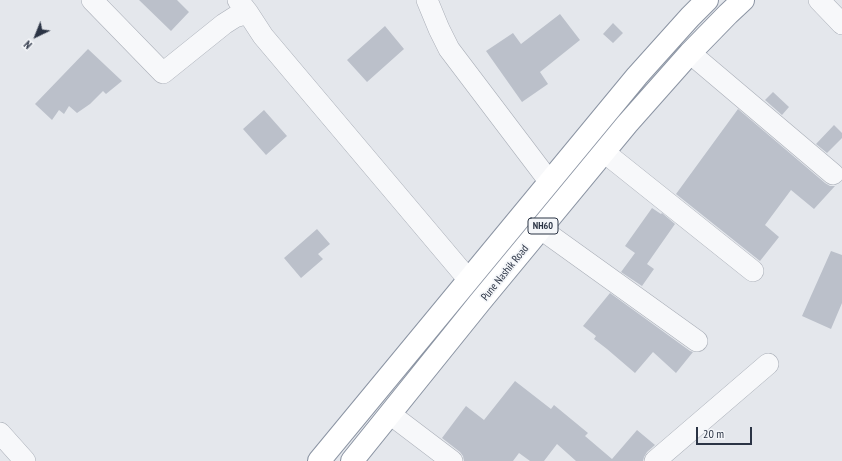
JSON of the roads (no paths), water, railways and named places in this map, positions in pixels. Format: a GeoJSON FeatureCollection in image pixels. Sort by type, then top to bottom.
{"type":"FeatureCollection","features":[{"type":"Feature","properties":{"kind":"highway","name":"NH60"},"geometry":{"type":"LineString","coordinates":[[319,461],[637,76],[685,22],[707,0]]}},
{"type":"Feature","properties":{"kind":"highway","name":"Pune Nashik Road"},"geometry":{"type":"LineString","coordinates":[[352,461],[632,118],[690,53],[743,0]]}},
{"type":"Feature","properties":{"kind":"street"},"geometry":{"type":"LineString","coordinates":[[92,0],[163,73],[224,24],[235,17],[243,6],[263,36],[468,279]]}},
{"type":"Feature","properties":{"kind":"street"},"geometry":{"type":"LineString","coordinates":[[427,0],[449,49],[549,181]]}},
{"type":"Feature","properties":{"kind":"street"},"geometry":{"type":"LineString","coordinates":[[819,0],[839,14]]}},
{"type":"Feature","properties":{"kind":"street"},"geometry":{"type":"LineString","coordinates":[[690,53],[833,174]]}},
{"type":"Feature","properties":{"kind":"street"},"geometry":{"type":"LineString","coordinates":[[604,152],[753,270]]}},
{"type":"Feature","properties":{"kind":"street"},"geometry":{"type":"LineString","coordinates":[[540,229],[697,341]]}},
{"type":"Feature","properties":{"kind":"street"},"geometry":{"type":"LineString","coordinates":[[655,461],[768,364]]}},
{"type":"Feature","properties":{"kind":"street"},"geometry":{"type":"LineString","coordinates":[[390,414],[452,461]]}},
{"type":"Feature","properties":{"kind":"street"},"geometry":{"type":"LineString","coordinates":[[0,433],[25,461]]}}]}
